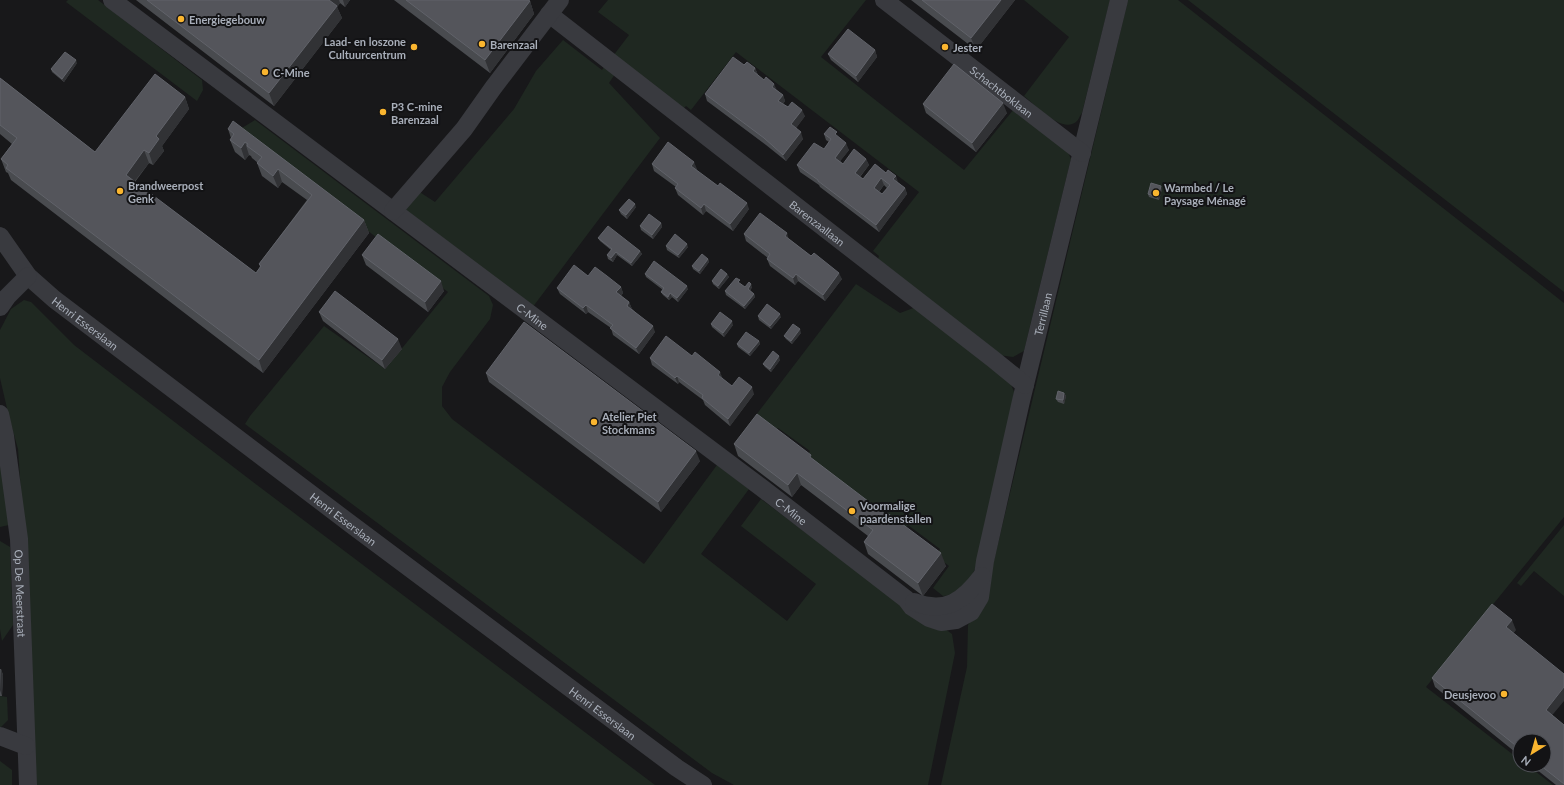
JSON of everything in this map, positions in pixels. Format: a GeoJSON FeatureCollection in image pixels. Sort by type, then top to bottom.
{"type":"FeatureCollection","features":[{"type":"Feature","properties":{"kind":"street","name":"C-Mine"},"geometry":{"type":"LineString","coordinates":[[112,0],[756,484],[906,599],[912,607],[929,618],[941,622],[956,620]]}},
{"type":"Feature","properties":{"kind":"street"},"geometry":{"type":"LineString","coordinates":[[393,211],[464,129],[493,88],[560,0]]}},
{"type":"Feature","properties":{"kind":"street","name":"Schachtboklaan"},"geometry":{"type":"LineString","coordinates":[[884,0],[1052,129],[1058,137],[1082,153]]}},
{"type":"Feature","properties":{"kind":"street","name":"Terrillaan"},"geometry":{"type":"LineString","coordinates":[[956,620],[971,612],[980,597],[982,576],[1025,385],[1119,0]]}},
{"type":"Feature","properties":{"kind":"street","name":"Barenzaallaan"},"geometry":{"type":"LineString","coordinates":[[549,14],[1025,385]]}},
{"type":"Feature","properties":{"kind":"street"},"geometry":{"type":"LineString","coordinates":[[1052,129],[1087,132]]}},
{"type":"Feature","properties":{"kind":"street","name":"Henri Esserslaan"},"geometry":{"type":"LineString","coordinates":[[0,236],[28,276],[54,299],[352,525],[677,768],[703,785]]}},
{"type":"Feature","properties":{"kind":"street"},"geometry":{"type":"LineString","coordinates":[[0,307],[7,297],[28,276]]}},
{"type":"Feature","properties":{"kind":"street"},"geometry":{"type":"LineString","coordinates":[[993,359],[1030,366]]}},
{"type":"Feature","properties":{"kind":"street","name":"Op De Meerstraat"},"geometry":{"type":"LineString","coordinates":[[0,414],[5,436],[20,539],[28,785]]}},
{"type":"Feature","properties":{"kind":"street"},"geometry":{"type":"LineString","coordinates":[[906,599],[926,607],[938,607],[952,603],[962,599],[972,590],[982,576]]}},
{"type":"Feature","properties":{"kind":"street"},"geometry":{"type":"LineString","coordinates":[[0,736],[26,746]]}},
{"type":"Feature","properties":{"kind":"shaded area"},"geometry":{"type":"Polygon","coordinates":[[[68,0],[98,0],[202,80],[203,90],[197,101],[66,2],[68,0]]]}},
{"type":"Feature","properties":{"kind":"shaded area"},"geometry":{"type":"Polygon","coordinates":[[[608,0],[866,0],[821,57],[964,170],[1014,109],[1067,150],[1071,159],[1024,351],[1013,357],[998,355],[878,259],[879,256],[873,251],[919,192],[736,52],[691,110],[686,106],[683,109],[613,56],[629,35],[598,12],[608,0]]]}},
{"type":"Feature","properties":{"kind":"shaded area"},"geometry":{"type":"Polygon","coordinates":[[[1024,0],[1110,0],[1082,113],[1077,121],[1071,124],[1057,122],[1042,112],[1024,96],[1069,37],[1024,0]]]}},
{"type":"Feature","properties":{"kind":"shaded area"},"geometry":{"type":"Polygon","coordinates":[[[1128,0],[1178,0],[1564,303],[1564,517],[1426,687],[1512,754],[1512,773],[1537,773],[1553,785],[941,785],[967,667],[968,625],[984,602],[1128,0]]]}},
{"type":"Feature","properties":{"kind":"shaded area"},"geometry":{"type":"Polygon","coordinates":[[[1188,0],[1564,0],[1564,292],[1188,0]]]}},
{"type":"Feature","properties":{"kind":"shaded area"},"geometry":{"type":"Polygon","coordinates":[[[563,40],[602,70],[605,66],[615,74],[609,83],[660,138],[532,308],[402,210],[418,191],[435,202],[514,109],[536,71],[563,40]]]}},
{"type":"Feature","properties":{"kind":"shaded area"},"geometry":{"type":"Polygon","coordinates":[[[255,120],[489,296],[493,305],[490,319],[450,372],[442,387],[442,406],[452,419],[644,564],[717,465],[749,489],[701,554],[787,621],[816,584],[741,526],[761,499],[926,623],[945,629],[952,634],[955,653],[928,785],[734,785],[712,773],[245,424],[324,326],[385,369],[448,292],[237,131],[255,120]]]}},
{"type":"Feature","properties":{"kind":"shaded area"},"geometry":{"type":"Polygon","coordinates":[[[856,284],[900,313],[916,307],[1008,378],[1016,396],[975,569],[969,582],[960,594],[943,596],[933,588],[949,566],[936,556],[940,549],[908,525],[903,531],[806,458],[810,451],[778,428],[774,433],[737,440],[856,284]]]}},
{"type":"Feature","properties":{"kind":"shaded area"},"geometry":{"type":"Polygon","coordinates":[[[24,300],[31,302],[74,345],[655,785],[32,785],[25,550],[18,449],[0,378],[0,330],[11,309],[24,300]]]}},
{"type":"Feature","properties":{"kind":"shaded area"},"geometry":{"type":"Polygon","coordinates":[[[0,448],[9,525],[0,527],[0,448]]]}},
{"type":"Feature","properties":{"kind":"shaded area"},"geometry":{"type":"Polygon","coordinates":[[[1564,525],[1564,596],[1534,571],[1521,586],[1517,583],[1564,525]]]}},
{"type":"Feature","properties":{"kind":"shaded area"},"geometry":{"type":"Polygon","coordinates":[[[0,541],[10,547],[13,625],[2,641],[0,629],[0,541]]]}},
{"type":"Feature","properties":{"kind":"shaded area"},"geometry":{"type":"Polygon","coordinates":[[[0,696],[7,697],[8,720],[0,728],[0,696]]]}},
{"type":"Feature","properties":{"kind":"shaded area"},"geometry":{"type":"Polygon","coordinates":[[[0,761],[12,770],[12,785],[0,785],[0,761]]]}},
{"type":"Feature","properties":{"kind":"building","name":"C-Mine"},"geometry":{"type":"Polygon","coordinates":[[[147,0],[329,0],[337,6],[269,93],[147,0]]]}},
{"type":"Feature","properties":{"kind":"building","name":"Barenzaal"},"geometry":{"type":"Polygon","coordinates":[[[406,0],[528,0],[530,1],[485,60],[406,0]]]}},
{"type":"Feature","properties":{"kind":"building"},"geometry":{"type":"Polygon","coordinates":[[[922,0],[1001,0],[971,38],[922,0]]]}},
{"type":"Feature","properties":{"kind":"building"},"geometry":{"type":"Polygon","coordinates":[[[848,29],[875,50],[856,76],[828,54],[848,29]]]}},
{"type":"Feature","properties":{"kind":"building"},"geometry":{"type":"Polygon","coordinates":[[[65,52],[76,60],[62,79],[51,69],[65,52]]]}},
{"type":"Feature","properties":{"kind":"building"},"geometry":{"type":"Polygon","coordinates":[[[733,57],[744,65],[747,62],[755,68],[753,71],[764,80],[766,77],[774,84],[772,87],[783,95],[778,101],[788,107],[792,102],[802,110],[791,124],[801,132],[783,155],[764,138],[705,94],[733,57]]]}},
{"type":"Feature","properties":{"kind":"building"},"geometry":{"type":"Polygon","coordinates":[[[954,64],[1003,103],[972,143],[923,104],[954,64]]]}},
{"type":"Feature","properties":{"kind":"building"},"geometry":{"type":"Polygon","coordinates":[[[155,74],[185,97],[156,136],[159,139],[149,153],[144,150],[126,175],[256,273],[261,266],[259,264],[312,195],[278,169],[273,176],[257,163],[262,157],[247,146],[248,144],[245,142],[241,148],[230,140],[234,134],[228,129],[233,121],[364,220],[259,360],[6,168],[8,165],[1,159],[17,138],[0,125],[0,78],[95,152],[155,74]]]}},
{"type":"Feature","properties":{"kind":"building"},"geometry":{"type":"Polygon","coordinates":[[[830,127],[837,132],[835,134],[846,143],[835,158],[843,164],[854,149],[866,159],[855,173],[863,179],[875,164],[886,173],[888,170],[896,176],[893,179],[905,188],[876,225],[797,165],[814,143],[824,149],[831,139],[824,134],[830,127]],[[881,178],[874,188],[882,194],[890,185],[881,178]]]}},
{"type":"Feature","properties":{"kind":"building"},"geometry":{"type":"Polygon","coordinates":[[[668,142],[694,162],[691,166],[718,186],[720,183],[747,203],[730,224],[704,204],[701,208],[675,188],[678,184],[652,164],[668,142]]]}},
{"type":"Feature","properties":{"kind":"building","name":"Warmbed / Le Paysage Ménagé"},"geometry":{"type":"Polygon","coordinates":[[[1151,183],[1161,186],[1158,197],[1148,194],[1151,183]]]}},
{"type":"Feature","properties":{"kind":"building"},"geometry":{"type":"Polygon","coordinates":[[[629,199],[635,204],[626,215],[619,210],[629,199]]]}},
{"type":"Feature","properties":{"kind":"building"},"geometry":{"type":"Polygon","coordinates":[[[760,213],[787,233],[785,236],[811,256],[814,253],[839,273],[823,295],[796,274],[793,278],[767,259],[770,254],[744,234],[760,213]]]}},
{"type":"Feature","properties":{"kind":"building"},"geometry":{"type":"Polygon","coordinates":[[[649,214],[661,223],[652,235],[640,226],[649,214]]]}},
{"type":"Feature","properties":{"kind":"building"},"geometry":{"type":"Polygon","coordinates":[[[608,226],[640,251],[631,263],[616,252],[611,258],[607,255],[612,249],[598,238],[608,226]]]}},
{"type":"Feature","properties":{"kind":"building"},"geometry":{"type":"Polygon","coordinates":[[[378,234],[441,281],[425,302],[362,255],[378,234]]]}},
{"type":"Feature","properties":{"kind":"building"},"geometry":{"type":"Polygon","coordinates":[[[675,234],[687,244],[678,255],[666,246],[675,234]]]}},
{"type":"Feature","properties":{"kind":"building"},"geometry":{"type":"Polygon","coordinates":[[[702,254],[708,259],[699,271],[692,266],[702,254]]]}},
{"type":"Feature","properties":{"kind":"building"},"geometry":{"type":"Polygon","coordinates":[[[654,261],[687,286],[677,298],[670,293],[668,297],[661,292],[664,288],[645,274],[654,261]]]}},
{"type":"Feature","properties":{"kind":"building"},"geometry":{"type":"Polygon","coordinates":[[[574,265],[588,276],[595,267],[607,276],[621,287],[616,292],[629,302],[627,306],[653,326],[636,348],[610,328],[613,325],[586,305],[583,308],[557,288],[574,265]]]}},
{"type":"Feature","properties":{"kind":"building"},"geometry":{"type":"Polygon","coordinates":[[[721,269],[727,274],[718,286],[712,281],[721,269]]]}},
{"type":"Feature","properties":{"kind":"building"},"geometry":{"type":"Polygon","coordinates":[[[736,278],[740,280],[738,282],[745,287],[749,282],[751,284],[748,289],[754,294],[744,306],[725,291],[736,278]]]}},
{"type":"Feature","properties":{"kind":"building"},"geometry":{"type":"Polygon","coordinates":[[[335,291],[398,339],[382,360],[319,312],[335,291]]]}},
{"type":"Feature","properties":{"kind":"building"},"geometry":{"type":"Polygon","coordinates":[[[767,304],[780,314],[770,326],[758,316],[767,304]]]}},
{"type":"Feature","properties":{"kind":"building"},"geometry":{"type":"Polygon","coordinates":[[[720,312],[732,321],[723,333],[711,324],[720,312]]]}},
{"type":"Feature","properties":{"kind":"building","name":"Atelier Piet Stockmans"},"geometry":{"type":"Polygon","coordinates":[[[524,322],[696,451],[658,502],[486,373],[524,322]]]}},
{"type":"Feature","properties":{"kind":"building"},"geometry":{"type":"Polygon","coordinates":[[[793,324],[800,329],[791,341],[784,336],[793,324]]]}},
{"type":"Feature","properties":{"kind":"building"},"geometry":{"type":"Polygon","coordinates":[[[746,332],[759,341],[749,353],[737,344],[746,332]]]}},
{"type":"Feature","properties":{"kind":"building"},"geometry":{"type":"Polygon","coordinates":[[[666,336],[692,356],[695,352],[720,372],[718,375],[732,386],[739,377],[752,387],[728,419],[702,398],[703,395],[677,376],[675,378],[650,358],[666,336]]]}},
{"type":"Feature","properties":{"kind":"building"},"geometry":{"type":"Polygon","coordinates":[[[773,351],[779,356],[770,369],[763,364],[773,351]]]}},
{"type":"Feature","properties":{"kind":"building"},"geometry":{"type":"Polygon","coordinates":[[[1058,391],[1064,393],[1063,400],[1056,399],[1058,391]]]}},
{"type":"Feature","properties":{"kind":"building","name":"Voormalige paardenstallen"},"geometry":{"type":"Polygon","coordinates":[[[757,414],[811,455],[810,457],[885,514],[886,512],[941,553],[918,583],[864,542],[873,530],[797,473],[788,485],[734,444],[757,414]]]}},
{"type":"Feature","properties":{"kind":"building","name":"Deusjevoo"},"geometry":{"type":"Polygon","coordinates":[[[1492,604],[1512,620],[1506,627],[1564,674],[1564,687],[1546,710],[1564,725],[1564,784],[1550,773],[1552,773],[1552,733],[1512,733],[1512,743],[1432,678],[1492,604]]]}},
{"type":"Feature","properties":{"kind":"place","name":"Energiegebouw"},"geometry":{"type":"Point","coordinates":[181,19]}},
{"type":"Feature","properties":{"kind":"place","name":"Barenzaal"},"geometry":{"type":"Point","coordinates":[482,44]}},
{"type":"Feature","properties":{"kind":"place","name":"Laad- en loszone Cultuurcentrum"},"geometry":{"type":"Point","coordinates":[414,47]}},
{"type":"Feature","properties":{"kind":"place","name":"Jester"},"geometry":{"type":"Point","coordinates":[945,47]}},
{"type":"Feature","properties":{"kind":"place","name":"C-Mine"},"geometry":{"type":"Point","coordinates":[265,72]}},
{"type":"Feature","properties":{"kind":"place","name":"P3 C-mine Barenzaal"},"geometry":{"type":"Point","coordinates":[383,112]}},
{"type":"Feature","properties":{"kind":"place","name":"Brandweerpost Genk"},"geometry":{"type":"Point","coordinates":[120,191]}},
{"type":"Feature","properties":{"kind":"place","name":"Warmbed / Le Paysage Ménagé"},"geometry":{"type":"Point","coordinates":[1156,193]}},
{"type":"Feature","properties":{"kind":"place","name":"Atelier Piet Stockmans"},"geometry":{"type":"Point","coordinates":[594,422]}},
{"type":"Feature","properties":{"kind":"place","name":"Voormalige paardenstallen"},"geometry":{"type":"Point","coordinates":[852,511]}},
{"type":"Feature","properties":{"kind":"place","name":"Deusjevoo"},"geometry":{"type":"Point","coordinates":[1504,694]}}]}
